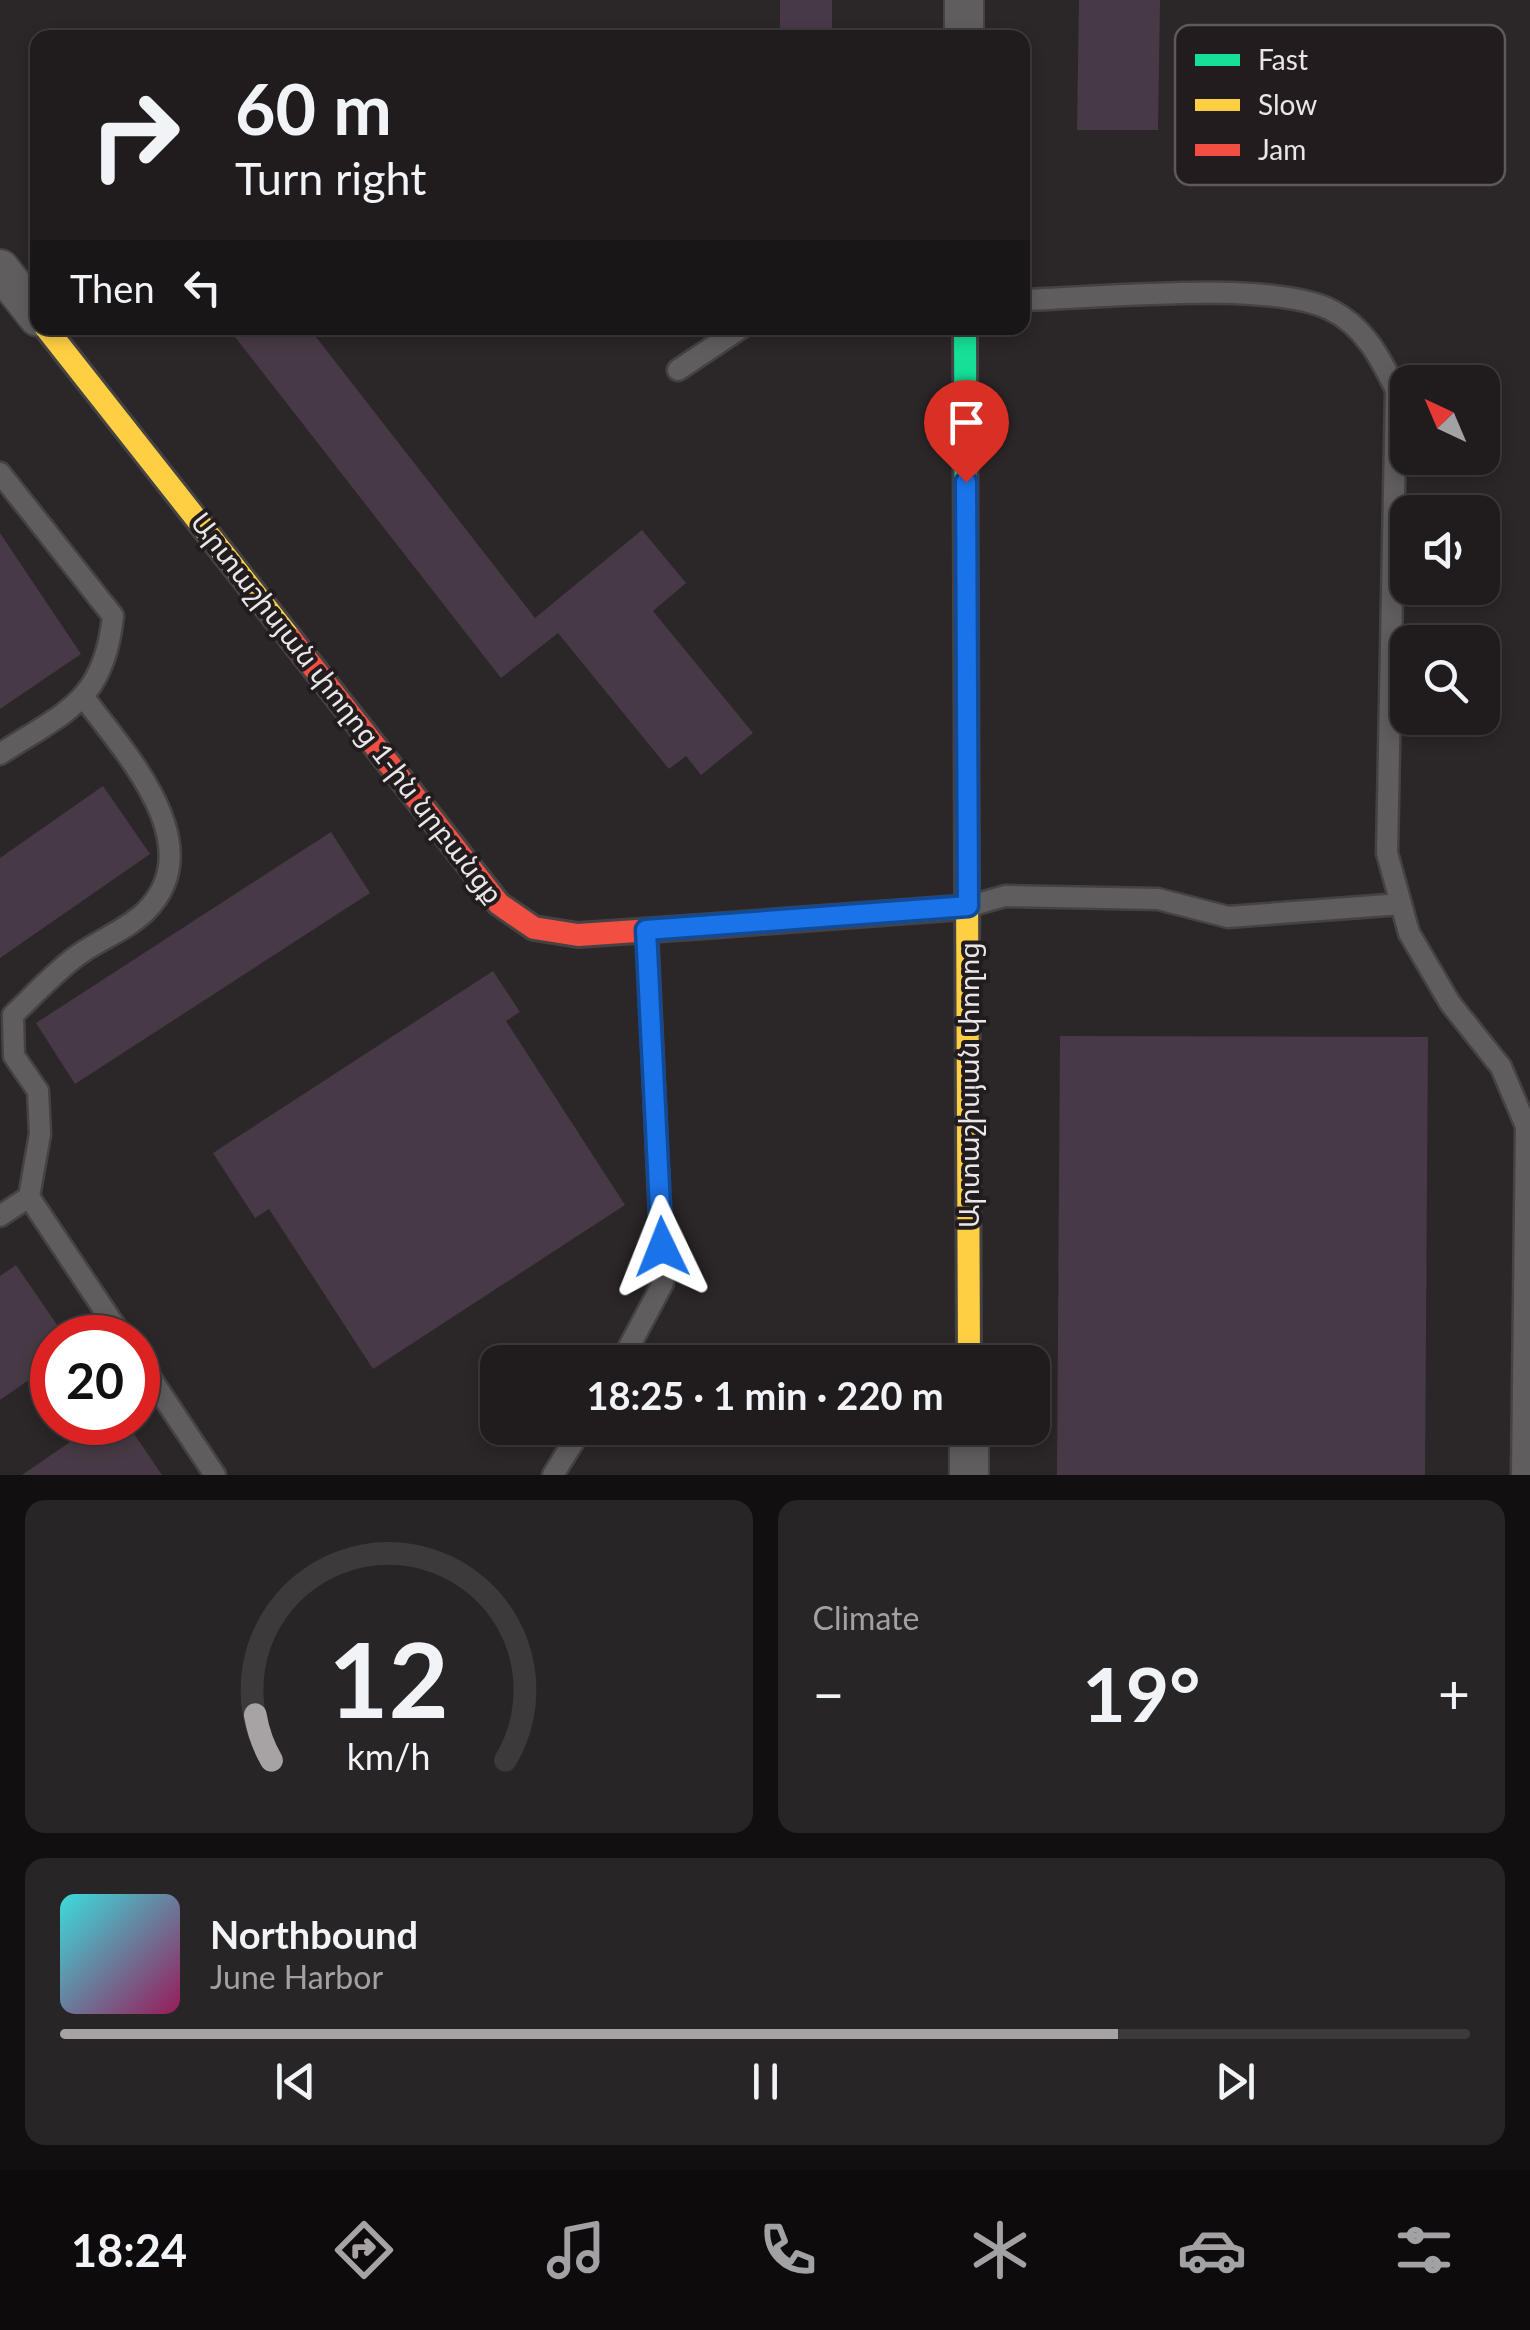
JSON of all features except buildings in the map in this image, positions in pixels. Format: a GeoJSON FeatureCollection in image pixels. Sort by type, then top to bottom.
{"type":"FeatureCollection","features":[{"type":"Feature","properties":{"kind":"street"},"geometry":{"type":"LineString","coordinates":[[964,0],[964,30]]}},
{"type":"Feature","properties":{"kind":"street"},"geometry":{"type":"LineString","coordinates":[[0,269],[30,307]]}},
{"type":"Feature","properties":{"kind":"street","name":"Արտաշիսյան փողոց 1-ին նրբանցք"},"geometry":{"type":"LineString","coordinates":[[52,335],[499,904],[534,928],[578,935],[968,906]]}},
{"type":"Feature","properties":{"kind":"street","name":"Արտաշիսյան փողոց"},"geometry":{"type":"LineString","coordinates":[[966,335],[969,1345]]}},
{"type":"Feature","properties":{"kind":"street"},"geometry":{"type":"LineString","coordinates":[[969,1445],[969,1475]]}},
{"type":"Feature","properties":{"kind":"lane"},"geometry":{"type":"LineString","coordinates":[[1030,300],[1269,294],[1330,310],[1374,344],[1396,390],[1386,853],[1409,933],[1450,1002],[1501,1067],[1526,1126],[1522,1475]]}},
{"type":"Feature","properties":{"kind":"lane"},"geometry":{"type":"LineString","coordinates":[[678,370],[730,335]]}},
{"type":"Feature","properties":{"kind":"lane"},"geometry":{"type":"LineString","coordinates":[[0,473],[113,616],[109,655],[85,699],[0,754]]}},
{"type":"Feature","properties":{"kind":"lane"},"geometry":{"type":"LineString","coordinates":[[85,699],[133,763],[171,832],[170,867],[146,911],[74,958],[13,1016],[14,1056],[38,1091],[40,1134],[29,1197],[108,1315]]}},
{"type":"Feature","properties":{"kind":"lane"},"geometry":{"type":"LineString","coordinates":[[968,906],[1005,896],[1158,899],[1228,917],[1401,904]]}},
{"type":"Feature","properties":{"kind":"lane"},"geometry":{"type":"LineString","coordinates":[[630,1345],[664,1283],[646,930]]}},
{"type":"Feature","properties":{"kind":"lane"},"geometry":{"type":"LineString","coordinates":[[0,1216],[29,1197]]}},
{"type":"Feature","properties":{"kind":"lane"},"geometry":{"type":"LineString","coordinates":[[160,1393],[214,1475]]}},
{"type":"Feature","properties":{"kind":"lane"},"geometry":{"type":"LineString","coordinates":[[553,1475],[572,1445]]}},
{"type":"Feature","properties":{"kind":"traffic: fast"},"geometry":{"type":"LineString","coordinates":[[965,335],[967,884]]}},
{"type":"Feature","properties":{"kind":"traffic: slow"},"geometry":{"type":"LineString","coordinates":[[52,335],[291,639]]}},
{"type":"Feature","properties":{"kind":"traffic: slow"},"geometry":{"type":"LineString","coordinates":[[967,884],[969,1345]]}},
{"type":"Feature","properties":{"kind":"traffic: slow"},"geometry":{"type":"LineString","coordinates":[[696,927],[968,907]]}},
{"type":"Feature","properties":{"kind":"traffic: jam"},"geometry":{"type":"LineString","coordinates":[[291,639],[499,904],[534,928],[578,935],[696,927]]}},
{"type":"Feature","properties":{"kind":"route"},"geometry":{"type":"LineString","coordinates":[[662,1247],[646,930],[968,906],[966,482]]}}]}
